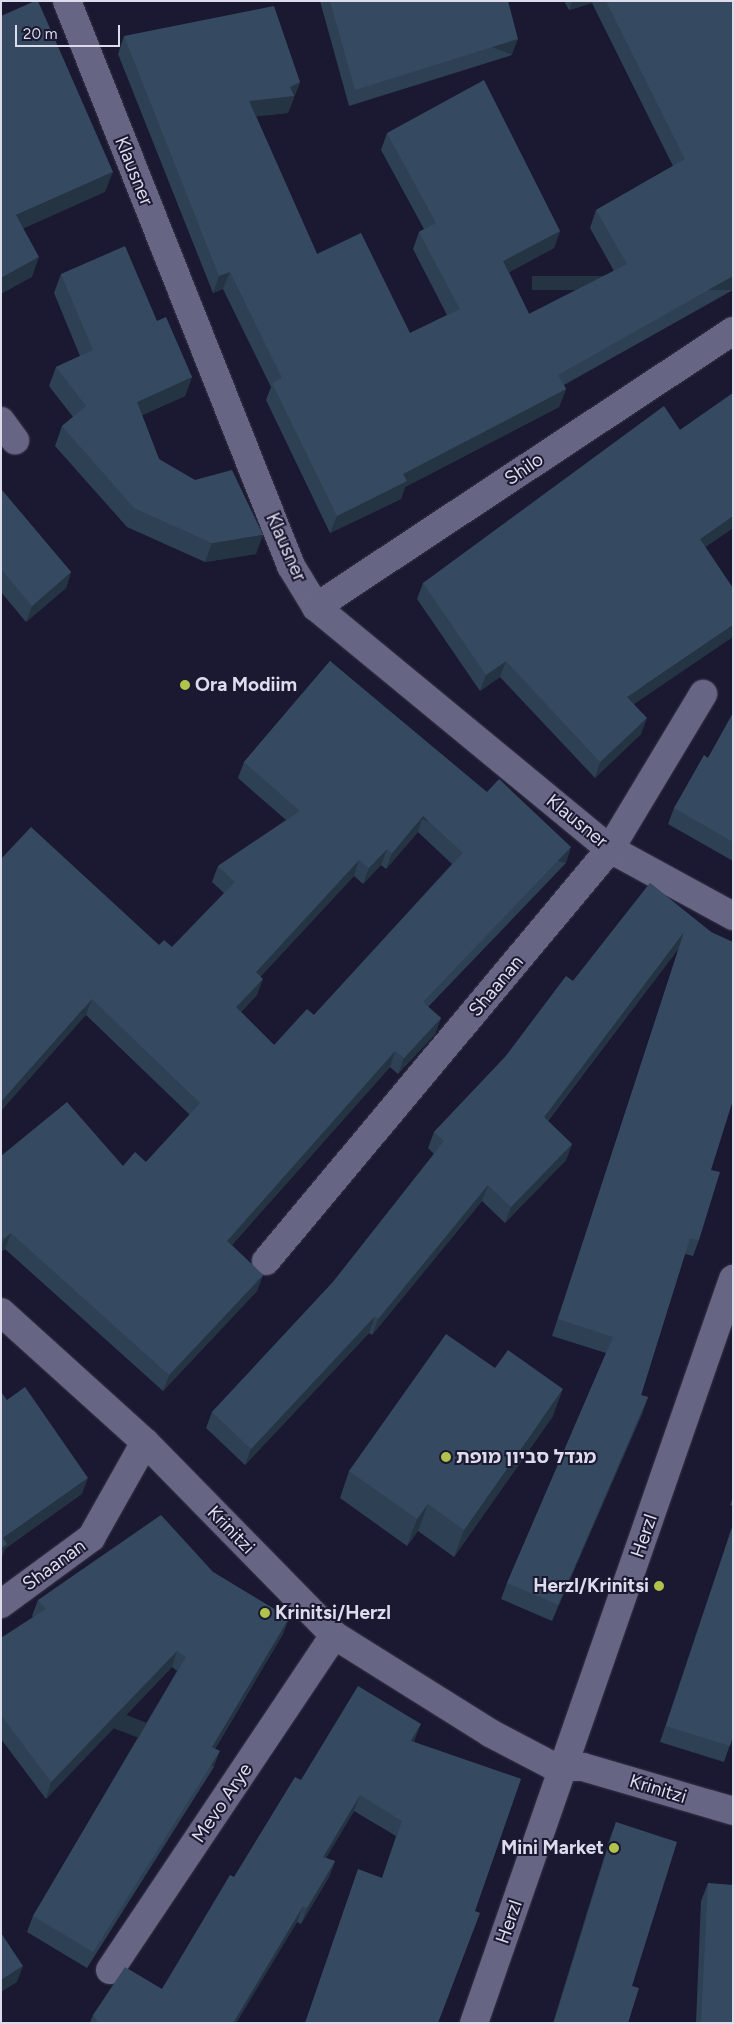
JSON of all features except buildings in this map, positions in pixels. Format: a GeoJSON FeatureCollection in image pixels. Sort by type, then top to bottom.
{"type":"FeatureCollection","features":[{"type":"Feature","properties":{"kind":"street","name":"Klausner"},"geometry":{"type":"LineString","coordinates":[[67,1],[291,566],[316,607],[610,849],[733,916]]}},
{"type":"Feature","properties":{"kind":"street","name":"Shilo"},"geometry":{"type":"LineString","coordinates":[[316,607],[733,331]]}},
{"type":"Feature","properties":{"kind":"street","name":"Shaanan"},"geometry":{"type":"LineString","coordinates":[[266,1261],[610,849],[703,694]]}},
{"type":"Feature","properties":{"kind":"street","name":"Herzl"},"geometry":{"type":"LineString","coordinates":[[474,2023],[733,1279]]}},
{"type":"Feature","properties":{"kind":"street","name":"Krinitzi"},"geometry":{"type":"LineString","coordinates":[[1,1312],[145,1442],[334,1636],[478,1725],[566,1762],[733,1811]]}},
{"type":"Feature","properties":{"kind":"street","name":"Shaanan"},"geometry":{"type":"LineString","coordinates":[[1,1604],[92,1538],[145,1442]]}},
{"type":"Feature","properties":{"kind":"street","name":"Mevo Arye"},"geometry":{"type":"LineString","coordinates":[[110,1970],[334,1636]]}},
{"type":"Feature","properties":{"kind":"place","name":"Ora Modiim"},"geometry":{"type":"Point","coordinates":[185,685]}},
{"type":"Feature","properties":{"kind":"place","name":"מגדל סביון מופת"},"geometry":{"type":"Point","coordinates":[446,1457]}},
{"type":"Feature","properties":{"kind":"place","name":"Herzl/Krinitsi"},"geometry":{"type":"Point","coordinates":[659,1586]}},
{"type":"Feature","properties":{"kind":"place","name":"Krinitsi/Herzl"},"geometry":{"type":"Point","coordinates":[265,1613]}},
{"type":"Feature","properties":{"kind":"place","name":"Mini Market"},"geometry":{"type":"Point","coordinates":[614,1848]}}]}
